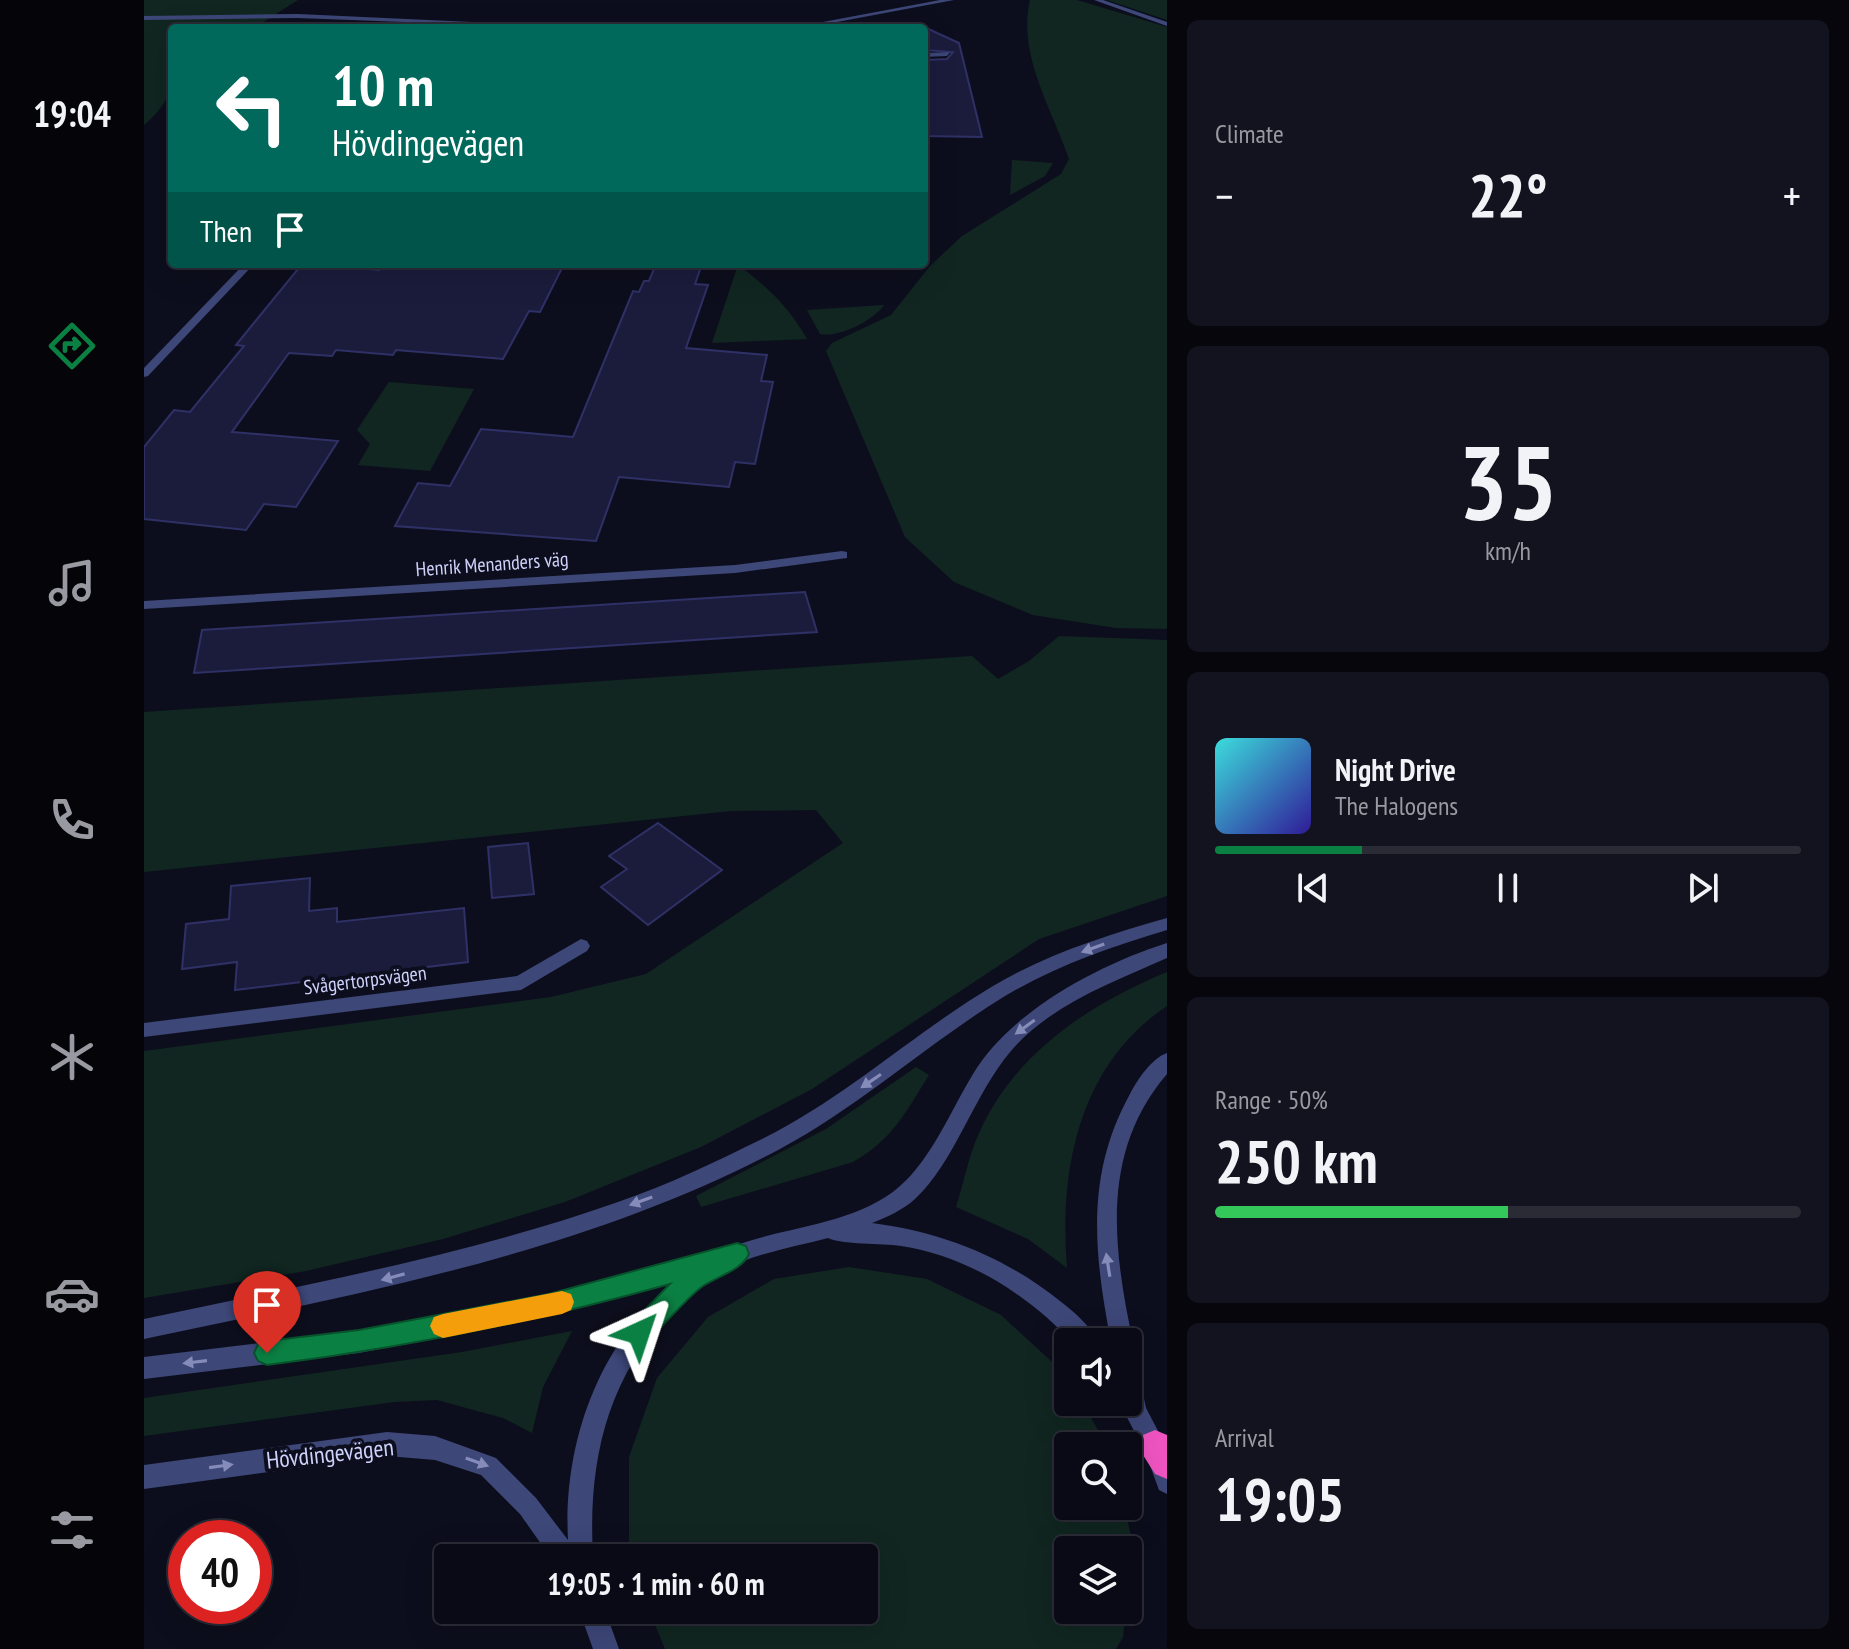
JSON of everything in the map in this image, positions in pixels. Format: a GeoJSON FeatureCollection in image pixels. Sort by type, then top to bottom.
{"type":"FeatureCollection","features":[{"type":"Feature","properties":{"kind":"street"},"geometry":{"type":"LineString","coordinates":[[816,24],[951,0]]}},
{"type":"Feature","properties":{"kind":"street"},"geometry":{"type":"LineString","coordinates":[[1097,0],[1167,24]]}},
{"type":"Feature","properties":{"kind":"street"},"geometry":{"type":"LineString","coordinates":[[144,18],[298,16],[465,24]]}},
{"type":"Feature","properties":{"kind":"street"},"geometry":{"type":"LineString","coordinates":[[928,55],[947,54]]}},
{"type":"Feature","properties":{"kind":"street"},"geometry":{"type":"LineString","coordinates":[[144,374],[245,268]]}},
{"type":"Feature","properties":{"kind":"street","name":"Henrik Menanders väg"},"geometry":{"type":"LineString","coordinates":[[144,605],[735,569],[842,555]]}},
{"type":"Feature","properties":{"kind":"street"},"geometry":{"type":"LineString","coordinates":[[144,1329],[351,1288],[473,1256],[585,1222],[690,1184],[775,1142],[1002,989],[1093,948],[1167,924]]}},
{"type":"Feature","properties":{"kind":"street","name":"Svågertorpsvägen"},"geometry":{"type":"LineString","coordinates":[[144,1030],[521,983],[581,946]]}},
{"type":"Feature","properties":{"kind":"street"},"geometry":{"type":"LineString","coordinates":[[144,1368],[359,1342],[549,1306],[872,1214],[908,1193],[992,1059],[1017,1032],[1104,979],[1167,950]]}},
{"type":"Feature","properties":{"kind":"street"},"geometry":{"type":"LineString","coordinates":[[1119,1328],[1105,1251],[1106,1196],[1115,1150],[1130,1111],[1156,1071],[1167,1061]]}},
{"type":"Feature","properties":{"kind":"street"},"geometry":{"type":"LineString","coordinates":[[806,1233],[887,1233],[928,1242],[969,1257],[1008,1277],[1045,1303],[1072,1328]]}},
{"type":"Feature","properties":{"kind":"street"},"geometry":{"type":"LineString","coordinates":[[580,1544],[577,1520],[582,1459],[598,1403],[623,1354],[655,1312],[684,1287],[737,1254]]}},
{"type":"Feature","properties":{"kind":"street"},"geometry":{"type":"LineString","coordinates":[[1140,1416],[1161,1455],[1167,1482]]}},
{"type":"Feature","properties":{"kind":"street","name":"Hövdingevägen"},"geometry":{"type":"LineString","coordinates":[[144,1477],[387,1444],[435,1448],[488,1466],[528,1506],[556,1544]]}},
{"type":"Feature","properties":{"kind":"green space"},"geometry":{"type":"Polygon","coordinates":[[[144,0],[298,0],[260,24],[168,24],[168,95],[156,114],[144,125],[144,0]]]}},
{"type":"Feature","properties":{"kind":"green space"},"geometry":{"type":"Polygon","coordinates":[[[1030,0],[1077,0],[1167,27],[1167,629],[1116,628],[1033,615],[954,582],[905,537],[826,351],[832,343],[891,315],[930,266],[962,236],[1061,174],[1069,159],[1032,61],[1027,20],[1030,0]]]}},
{"type":"Feature","properties":{"kind":"green space"},"geometry":{"type":"Polygon","coordinates":[[[1107,0],[1167,0],[1167,20],[1107,0]]]}},
{"type":"Feature","properties":{"kind":"green space"},"geometry":{"type":"Polygon","coordinates":[[[1012,160],[1053,163],[1045,176],[1010,195],[1012,160]]]}},
{"type":"Feature","properties":{"kind":"green space"},"geometry":{"type":"Polygon","coordinates":[[[737,268],[742,268],[777,298],[807,339],[712,343],[737,268]]]}},
{"type":"Feature","properties":{"kind":"green space"},"geometry":{"type":"Polygon","coordinates":[[[884,305],[855,327],[827,335],[820,334],[807,310],[884,305]]]}},
{"type":"Feature","properties":{"kind":"green space"},"geometry":{"type":"Polygon","coordinates":[[[389,382],[474,389],[430,471],[358,465],[370,444],[357,430],[389,382]]]}},
{"type":"Feature","properties":{"kind":"green space"},"geometry":{"type":"Polygon","coordinates":[[[1059,636],[1167,640],[1167,896],[1039,939],[812,1089],[701,1147],[565,1202],[443,1239],[306,1271],[144,1298],[144,1051],[551,997],[646,974],[843,843],[816,810],[731,811],[144,872],[144,712],[972,656],[998,679],[1029,661],[1059,636]]]}},
{"type":"Feature","properties":{"kind":"green space"},"geometry":{"type":"Polygon","coordinates":[[[1167,972],[1167,1006],[1137,1030],[1113,1058],[1081,1122],[1067,1194],[1067,1268],[1028,1239],[956,1207],[980,1131],[1014,1077],[1035,1054],[1083,1016],[1110,999],[1167,972]]]}},
{"type":"Feature","properties":{"kind":"green space"},"geometry":{"type":"Polygon","coordinates":[[[916,1067],[929,1075],[897,1124],[867,1153],[853,1162],[701,1207],[696,1196],[826,1129],[916,1067]]]}},
{"type":"Feature","properties":{"kind":"green space"},"geometry":{"type":"Polygon","coordinates":[[[849,1267],[927,1279],[1001,1315],[1054,1364],[1054,1416],[1090,1416],[1099,1432],[1054,1432],[1054,1520],[1127,1520],[1131,1536],[1054,1536],[1054,1624],[1124,1624],[1123,1637],[1116,1649],[665,1649],[655,1624],[878,1624],[878,1544],[629,1544],[629,1457],[657,1378],[708,1317],[774,1279],[849,1267]]]}},
{"type":"Feature","properties":{"kind":"green space"},"geometry":{"type":"Polygon","coordinates":[[[572,1331],[543,1387],[532,1433],[503,1418],[437,1400],[394,1402],[144,1436],[144,1398],[462,1352],[572,1331]]]}},
{"type":"Feature","properties":{"kind":"building"},"geometry":{"type":"Polygon","coordinates":[[[928,29],[959,43],[982,137],[928,136],[928,60],[947,59],[953,52],[928,50],[928,29]]]}},
{"type":"Feature","properties":{"kind":"building"},"geometry":{"type":"Polygon","coordinates":[[[299,268],[562,268],[540,312],[529,311],[503,359],[396,350],[393,355],[336,350],[332,356],[289,353],[232,432],[338,441],[296,507],[264,504],[246,530],[144,519],[144,447],[174,410],[190,412],[244,346],[236,345],[299,268]]]}},
{"type":"Feature","properties":{"kind":"building"},"geometry":{"type":"Polygon","coordinates":[[[654,268],[701,268],[695,284],[708,285],[686,348],[767,355],[761,381],[773,382],[755,464],[735,462],[729,487],[619,477],[596,541],[395,526],[418,483],[450,486],[481,429],[573,437],[633,291],[639,292],[644,281],[649,281],[654,268]]]}},
{"type":"Feature","properties":{"kind":"building"},"geometry":{"type":"Polygon","coordinates":[[[805,592],[817,632],[194,673],[202,630],[805,592]]]}},
{"type":"Feature","properties":{"kind":"building"},"geometry":{"type":"Polygon","coordinates":[[[658,823],[722,870],[648,925],[601,887],[627,869],[609,856],[658,823]]]}},
{"type":"Feature","properties":{"kind":"building"},"geometry":{"type":"Polygon","coordinates":[[[528,843],[534,894],[492,898],[488,847],[528,843]]]}},
{"type":"Feature","properties":{"kind":"building"},"geometry":{"type":"Polygon","coordinates":[[[310,878],[309,911],[337,908],[337,922],[464,908],[468,962],[235,990],[237,962],[182,969],[186,924],[229,919],[231,886],[310,878]]]}},
{"type":"Feature","properties":{"kind":"slow traffic"},"geometry":{"type":"LineString","coordinates":[[443,1326],[562,1302]]}},
{"type":"Feature","properties":{"kind":"route"},"geometry":{"type":"LineString","coordinates":[[267,1353],[359,1342],[549,1306],[737,1254],[694,1279],[655,1312],[639,1333]]}}]}
